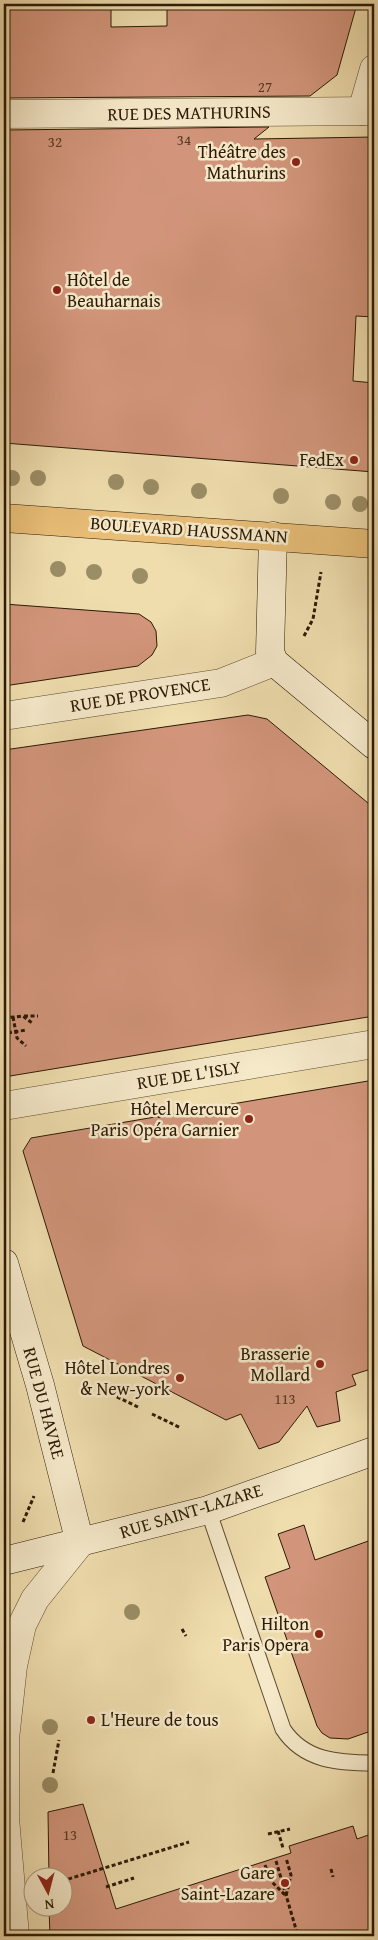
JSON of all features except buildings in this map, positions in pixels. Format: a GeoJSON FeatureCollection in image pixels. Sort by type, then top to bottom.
{"type":"FeatureCollection","features":[{"type":"Feature","properties":{"kind":"main road","name":"BOULEVARD HAUSSMANN"},"geometry":{"type":"LineString","coordinates":[[4,518],[374,544]]}},
{"type":"Feature","properties":{"kind":"street"},"geometry":{"type":"LineString","coordinates":[[368,111],[374,69]]}},
{"type":"Feature","properties":{"kind":"street","name":"RUE DES MATHURINS"},"geometry":{"type":"LineString","coordinates":[[4,114],[368,111]]}},
{"type":"Feature","properties":{"kind":"street"},"geometry":{"type":"LineString","coordinates":[[274,536],[270,652],[274,662],[374,745]]}},
{"type":"Feature","properties":{"kind":"street","name":"RUE DE PROVENCE"},"geometry":{"type":"LineString","coordinates":[[4,716],[221,683],[274,662]]}},
{"type":"Feature","properties":{"kind":"street","name":"RUE DE L'ISLY"},"geometry":{"type":"LineString","coordinates":[[4,1106],[374,1044]]}},
{"type":"Feature","properties":{"kind":"street","name":"RUE DU HAVRE"},"geometry":{"type":"LineString","coordinates":[[4,1263],[40,1385],[80,1544]]}},
{"type":"Feature","properties":{"kind":"street","name":"RUE SAINT-LAZARE"},"geometry":{"type":"LineString","coordinates":[[4,1561],[80,1544],[208,1510],[374,1451]]}},
{"type":"Feature","properties":{"kind":"street"},"geometry":{"type":"LineString","coordinates":[[15,1936],[5,1818],[4,1739],[13,1666],[22,1625],[35,1599],[80,1544]]}},
{"type":"Feature","properties":{"kind":"lane"},"geometry":{"type":"LineString","coordinates":[[208,1510],[283,1729],[291,1742],[304,1752],[339,1760],[374,1763]]}},
{"type":"Feature","properties":{"kind":"path"},"geometry":{"type":"LineString","coordinates":[[313,619],[324,540]]}},
{"type":"Feature","properties":{"kind":"path"},"geometry":{"type":"LineString","coordinates":[[24,1016],[32,1023]]}},
{"type":"Feature","properties":{"kind":"path"},"geometry":{"type":"LineString","coordinates":[[4,1018],[38,1016]]}},
{"type":"Feature","properties":{"kind":"path"},"geometry":{"type":"LineString","coordinates":[[13,1017],[17,1038],[26,1046]]}},
{"type":"Feature","properties":{"kind":"path"},"geometry":{"type":"LineString","coordinates":[[8,1033],[26,1030]]}},
{"type":"Feature","properties":{"kind":"path"},"geometry":{"type":"LineString","coordinates":[[159,1114],[162,1134]]}},
{"type":"Feature","properties":{"kind":"path"},"geometry":{"type":"LineString","coordinates":[[147,1128],[162,1134]]}},
{"type":"Feature","properties":{"kind":"path"},"geometry":{"type":"LineString","coordinates":[[141,1135],[162,1134]]}},
{"type":"Feature","properties":{"kind":"path"},"geometry":{"type":"LineString","coordinates":[[111,1394],[138,1407]]}},
{"type":"Feature","properties":{"kind":"path"},"geometry":{"type":"LineString","coordinates":[[152,1414],[181,1428]]}},
{"type":"Feature","properties":{"kind":"path"},"geometry":{"type":"LineString","coordinates":[[53,1773],[59,1740]]}},
{"type":"Feature","properties":{"kind":"path"},"geometry":{"type":"LineString","coordinates":[[268,1834],[290,1829]]}},
{"type":"Feature","properties":{"kind":"path"},"geometry":{"type":"LineString","coordinates":[[278,1832],[283,1848]]}},
{"type":"Feature","properties":{"kind":"path"},"geometry":{"type":"LineString","coordinates":[[72,1878],[189,1842]]}},
{"type":"Feature","properties":{"kind":"path"},"geometry":{"type":"LineString","coordinates":[[286,1858],[291,1875],[286,1896]]}},
{"type":"Feature","properties":{"kind":"path"},"geometry":{"type":"LineString","coordinates":[[276,1861],[298,1936]]}},
{"type":"Feature","properties":{"kind":"path"},"geometry":{"type":"LineString","coordinates":[[265,1865],[271,1881],[286,1896]]}},
{"type":"Feature","properties":{"kind":"path"},"geometry":{"type":"LineString","coordinates":[[331,1869],[333,1877]]}},
{"type":"Feature","properties":{"kind":"path"},"geometry":{"type":"LineString","coordinates":[[106,1887],[134,1878]]}},
{"type":"Feature","properties":{"kind":"place","name":"Théâtre des Mathurins"},"geometry":{"type":"Point","coordinates":[296,162]}},
{"type":"Feature","properties":{"kind":"place","name":"Hôtel de Beauharnais"},"geometry":{"type":"Point","coordinates":[57,290]}},
{"type":"Feature","properties":{"kind":"place","name":"FedEx"},"geometry":{"type":"Point","coordinates":[354,460]}},
{"type":"Feature","properties":{"kind":"place","name":"Hôtel Mercure Paris Opéra Garnier"},"geometry":{"type":"Point","coordinates":[249,1119]}},
{"type":"Feature","properties":{"kind":"place","name":"Brasserie Mollard"},"geometry":{"type":"Point","coordinates":[320,1364]}},
{"type":"Feature","properties":{"kind":"place","name":"Hôtel Londres & New-york"},"geometry":{"type":"Point","coordinates":[180,1378]}},
{"type":"Feature","properties":{"kind":"place","name":"Hilton Paris Opera"},"geometry":{"type":"Point","coordinates":[319,1634]}},
{"type":"Feature","properties":{"kind":"place","name":"L'Heure de tous"},"geometry":{"type":"Point","coordinates":[91,1720]}},
{"type":"Feature","properties":{"kind":"place","name":"Gare Saint-Lazare"},"geometry":{"type":"Point","coordinates":[285,1883]}}]}
